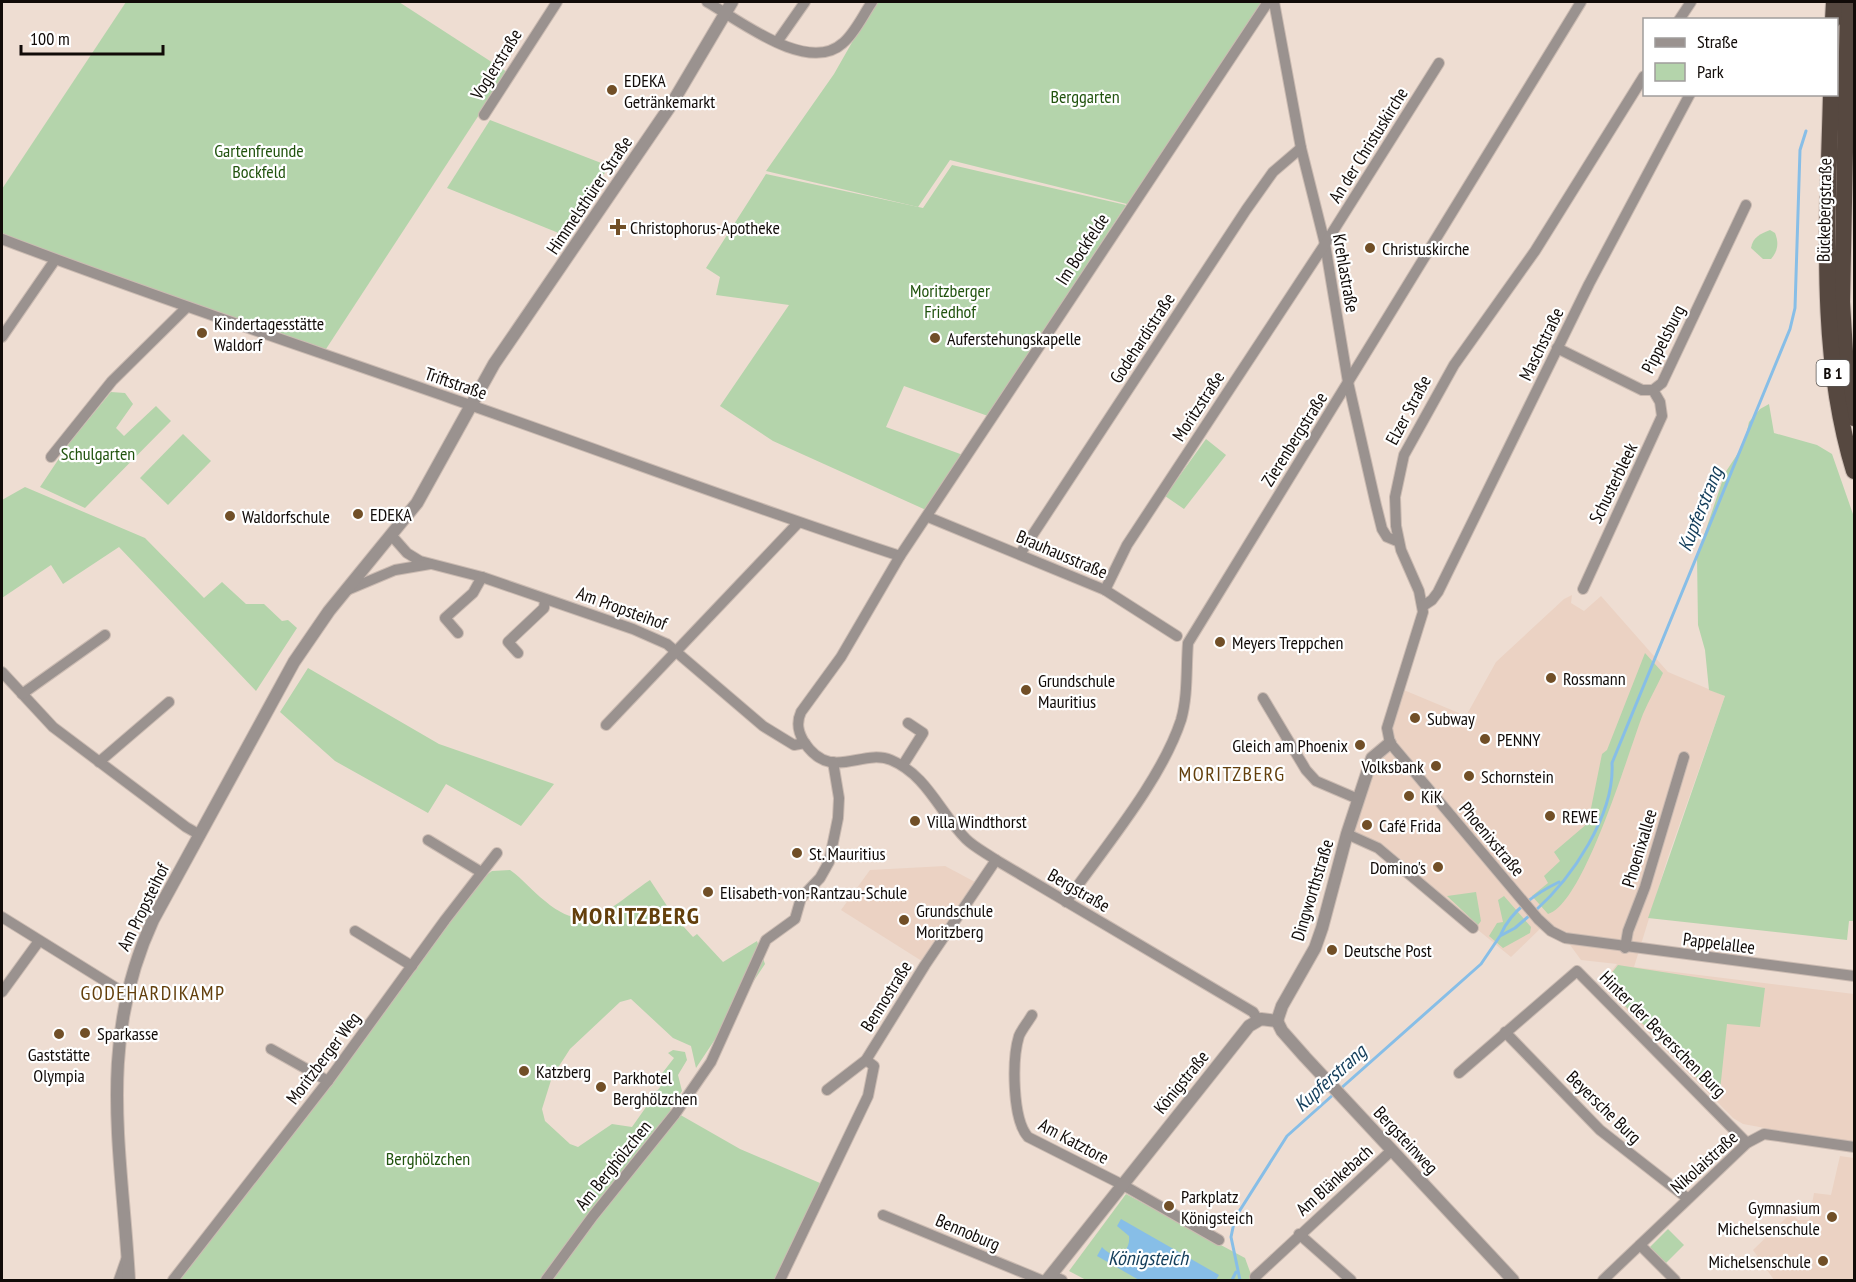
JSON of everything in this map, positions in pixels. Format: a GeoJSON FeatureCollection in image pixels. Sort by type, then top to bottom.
{"type":"FeatureCollection","features":[{"type":"Feature","properties":{"kind":"highway"},"geometry":{"type":"LineString","coordinates":[[1833,18],[1834,2]]}},
{"type":"Feature","properties":{"kind":"highway","name":"Bückebergstraße"},"geometry":{"type":"LineString","coordinates":[[1848,2],[1842,302],[1846,368],[1854,418]]}},
{"type":"Feature","properties":{"kind":"highway"},"geometry":{"type":"LineString","coordinates":[[1846,75],[1854,57]]}},
{"type":"Feature","properties":{"kind":"highway","name":"Bückebergstraße"},"geometry":{"type":"LineString","coordinates":[[1831,96],[1828,273],[1830,348],[1837,402],[1854,471]]}},
{"type":"Feature","properties":{"kind":"street","name":"Voglerstraße"},"geometry":{"type":"LineString","coordinates":[[484,115],[556,2]]}},
{"type":"Feature","properties":{"kind":"street"},"geometry":{"type":"LineString","coordinates":[[707,2],[729,7],[777,42],[801,54],[826,52],[843,44],[872,2]]}},
{"type":"Feature","properties":{"kind":"street"},"geometry":{"type":"LineString","coordinates":[[777,42],[805,2]]}},
{"type":"Feature","properties":{"kind":"street","name":"Im Bockfelde"},"geometry":{"type":"LineString","coordinates":[[928,517],[1099,252],[1268,2]]}},
{"type":"Feature","properties":{"kind":"street","name":"Krehlastraße"},"geometry":{"type":"LineString","coordinates":[[1274,2],[1301,148],[1325,244],[1348,382],[1382,529],[1387,537],[1399,542]]}},
{"type":"Feature","properties":{"kind":"street","name":"Zierenbergstraße"},"geometry":{"type":"LineString","coordinates":[[1066,902],[1146,788],[1172,742],[1184,705],[1188,643],[1581,2]]}},
{"type":"Feature","properties":{"kind":"street"},"geometry":{"type":"LineString","coordinates":[[1680,18],[1691,2]]}},
{"type":"Feature","properties":{"kind":"street","name":"Himmelsthürer Straße"},"geometry":{"type":"LineString","coordinates":[[392,536],[417,503],[470,405],[517,330],[665,115],[729,7]]}},
{"type":"Feature","properties":{"kind":"street","name":"An der Christuskirche"},"geometry":{"type":"LineString","coordinates":[[1325,244],[1439,63]]}},
{"type":"Feature","properties":{"kind":"street","name":"Elzer Straße"},"geometry":{"type":"LineString","coordinates":[[1390,743],[1387,728],[1418,633],[1423,606],[1399,542],[1395,510],[1400,465],[1410,438],[1454,364],[1535,251],[1643,78]]}},
{"type":"Feature","properties":{"kind":"street","name":"Maschstraße"},"geometry":{"type":"LineString","coordinates":[[1423,606],[1438,592],[1557,348],[1689,96]]}},
{"type":"Feature","properties":{"kind":"street","name":"Godehardistraße"},"geometry":{"type":"LineString","coordinates":[[1020,554],[1246,210],[1273,172],[1301,148]]}},
{"type":"Feature","properties":{"kind":"street","name":"Pippelsburg"},"geometry":{"type":"LineString","coordinates":[[1557,348],[1642,390],[1653,390],[1664,378],[1746,205]]}},
{"type":"Feature","properties":{"kind":"street","name":"Triftstraße"},"geometry":{"type":"LineString","coordinates":[[2,239],[186,307],[470,405],[798,523],[900,556]]}},
{"type":"Feature","properties":{"kind":"street","name":"Moritzstraße"},"geometry":{"type":"LineString","coordinates":[[1105,590],[1127,545],[1325,244]]}},
{"type":"Feature","properties":{"kind":"street"},"geometry":{"type":"LineString","coordinates":[[2,337],[54,260]]}},
{"type":"Feature","properties":{"kind":"street"},"geometry":{"type":"LineString","coordinates":[[51,457],[112,381],[186,307]]}},
{"type":"Feature","properties":{"kind":"street","name":"Schusterbleek"},"geometry":{"type":"LineString","coordinates":[[1583,589],[1662,416],[1660,402],[1653,390]]}},
{"type":"Feature","properties":{"kind":"street"},"geometry":{"type":"LineString","coordinates":[[833,762],[820,759],[805,743],[798,729],[801,712],[841,657],[900,556],[928,517]]}},
{"type":"Feature","properties":{"kind":"street","name":"Brauhausstraße"},"geometry":{"type":"LineString","coordinates":[[928,517],[1105,590],[1177,636]]}},
{"type":"Feature","properties":{"kind":"street"},"geometry":{"type":"LineString","coordinates":[[606,725],[798,523]]}},
{"type":"Feature","properties":{"kind":"street","name":"Am Propsteihof"},"geometry":{"type":"LineString","coordinates":[[129,1281],[115,1090],[119,1034],[126,994],[141,946],[294,662],[345,591],[392,536],[407,553],[420,561],[482,577],[633,629],[677,650],[763,726],[794,745],[805,743]]}},
{"type":"Feature","properties":{"kind":"street","name":"Am Propsteihof"},"geometry":{"type":"LineString","coordinates":[[345,591],[395,570],[433,564]]}},
{"type":"Feature","properties":{"kind":"street"},"geometry":{"type":"LineString","coordinates":[[458,633],[445,618],[473,593],[482,577]]}},
{"type":"Feature","properties":{"kind":"street"},"geometry":{"type":"LineString","coordinates":[[518,653],[508,642],[544,608],[545,600]]}},
{"type":"Feature","properties":{"kind":"street"},"geometry":{"type":"LineString","coordinates":[[22,694],[105,635]]}},
{"type":"Feature","properties":{"kind":"street"},"geometry":{"type":"LineString","coordinates":[[2,672],[42,718],[186,827],[200,834]]}},
{"type":"Feature","properties":{"kind":"street"},"geometry":{"type":"LineString","coordinates":[[1263,698],[1306,770],[1316,781],[1358,799],[1372,758],[1390,743]]}},
{"type":"Feature","properties":{"kind":"street"},"geometry":{"type":"LineString","coordinates":[[99,762],[169,702]]}},
{"type":"Feature","properties":{"kind":"street"},"geometry":{"type":"LineString","coordinates":[[903,765],[923,733],[908,723]]}},
{"type":"Feature","properties":{"kind":"street","name":"Phoenixstraße"},"geometry":{"type":"LineString","coordinates":[[1390,743],[1538,919],[1551,931],[1579,942]]}},
{"type":"Feature","properties":{"kind":"street","name":"Bergstraße"},"geometry":{"type":"LineString","coordinates":[[833,762],[852,763],[880,756],[903,765],[919,778],[967,840],[996,860],[1253,1012],[1258,1020]]}},
{"type":"Feature","properties":{"kind":"street","name":"Phoenixallee"},"geometry":{"type":"LineString","coordinates":[[1625,948],[1628,932],[1645,887],[1684,757]]}},
{"type":"Feature","properties":{"kind":"street","name":"Am Berghölzchen"},"geometry":{"type":"LineString","coordinates":[[546,1281],[593,1216],[675,1114],[711,1062],[766,940],[795,920],[801,898],[820,878],[829,862],[838,818],[839,798],[833,762]]}},
{"type":"Feature","properties":{"kind":"street","name":"Dingworthstraße"},"geometry":{"type":"LineString","coordinates":[[1277,1021],[1282,1006],[1315,948],[1358,799]]}},
{"type":"Feature","properties":{"kind":"street"},"geometry":{"type":"LineString","coordinates":[[1347,834],[1378,848],[1473,928]]}},
{"type":"Feature","properties":{"kind":"street"},"geometry":{"type":"LineString","coordinates":[[429,840],[481,872]]}},
{"type":"Feature","properties":{"kind":"street","name":"Moritzberger Weg"},"geometry":{"type":"LineString","coordinates":[[173,1281],[328,1081],[497,853]]}},
{"type":"Feature","properties":{"kind":"street","name":"Bennostraße"},"geometry":{"type":"LineString","coordinates":[[827,1090],[866,1060],[925,965],[996,860]]}},
{"type":"Feature","properties":{"kind":"street"},"geometry":{"type":"LineString","coordinates":[[2,918],[126,994]]}},
{"type":"Feature","properties":{"kind":"street"},"geometry":{"type":"LineString","coordinates":[[355,931],[412,966]]}},
{"type":"Feature","properties":{"kind":"street"},"geometry":{"type":"LineString","coordinates":[[2,992],[39,941]]}},
{"type":"Feature","properties":{"kind":"street","name":"Pappelallee"},"geometry":{"type":"LineString","coordinates":[[1579,942],[1854,976]]}},
{"type":"Feature","properties":{"kind":"street","name":"Hinter der Beyerschen Burg"},"geometry":{"type":"LineString","coordinates":[[1505,1032],[1577,971],[1747,1143]]}},
{"type":"Feature","properties":{"kind":"street","name":"Am Katztore"},"geometry":{"type":"LineString","coordinates":[[1032,1015],[1020,1034],[1016,1056],[1016,1094],[1022,1130],[1028,1137],[1123,1185]]}},
{"type":"Feature","properties":{"kind":"street"},"geometry":{"type":"LineString","coordinates":[[1258,1020],[1277,1021]]}},
{"type":"Feature","properties":{"kind":"street","name":"Königstraße"},"geometry":{"type":"LineString","coordinates":[[1050,1279],[1243,1034],[1258,1020]]}},
{"type":"Feature","properties":{"kind":"street","name":"Bergsteinweg"},"geometry":{"type":"LineString","coordinates":[[1277,1021],[1284,1034],[1513,1281]]}},
{"type":"Feature","properties":{"kind":"street"},"geometry":{"type":"LineString","coordinates":[[1459,1073],[1505,1032]]}},
{"type":"Feature","properties":{"kind":"street","name":"Beyersche Burg"},"geometry":{"type":"LineString","coordinates":[[1505,1032],[1600,1130],[1687,1198]]}},
{"type":"Feature","properties":{"kind":"street"},"geometry":{"type":"LineString","coordinates":[[271,1049],[328,1081]]}},
{"type":"Feature","properties":{"kind":"street","name":"Bennostraße"},"geometry":{"type":"LineString","coordinates":[[780,1281],[868,1096],[874,1066],[866,1060]]}},
{"type":"Feature","properties":{"kind":"street","name":"Nikolaistraße"},"geometry":{"type":"LineString","coordinates":[[1603,1281],[1687,1198],[1747,1143],[1764,1134],[1854,1147]]}},
{"type":"Feature","properties":{"kind":"street","name":"Am Blänkebach"},"geometry":{"type":"LineString","coordinates":[[1255,1277],[1391,1151]]}},
{"type":"Feature","properties":{"kind":"street"},"geometry":{"type":"LineString","coordinates":[[1123,1185],[1219,1240]]}},
{"type":"Feature","properties":{"kind":"street","name":"Bennoburg"},"geometry":{"type":"LineString","coordinates":[[883,1215],[1050,1279]]}},
{"type":"Feature","properties":{"kind":"street","name":"Am Blänkebach"},"geometry":{"type":"LineString","coordinates":[[1299,1234],[1351,1281]]}},
{"type":"Feature","properties":{"kind":"street"},"geometry":{"type":"LineString","coordinates":[[1640,1245],[1675,1281]]}},
{"type":"Feature","properties":{"kind":"street"},"geometry":{"type":"LineString","coordinates":[[119,1281],[128,1257]]}},
{"type":"Feature","properties":{"kind":"shaded area"},"geometry":{"type":"Polygon","coordinates":[[[1572,595],[1571,603],[1584,611],[1601,596],[1668,672],[1725,696],[1668,857],[1634,967],[1854,994],[1854,1144],[1743,1124],[1733,1118],[1601,985],[1617,964],[1581,960],[1565,938],[1544,925],[1511,957],[1378,848],[1347,834],[1372,758],[1385,747],[1387,728],[1399,688],[1466,716],[1496,662],[1564,599],[1572,595]]]}},
{"type":"Feature","properties":{"kind":"shaded area","name":"Grundschule Moritzberg"},"geometry":{"type":"Polygon","coordinates":[[[945,866],[977,883],[925,963],[841,910],[870,870],[945,866]]]}},
{"type":"Feature","properties":{"kind":"shaded area","name":"Gymnasium Michelsenschule"},"geometry":{"type":"Polygon","coordinates":[[[1840,1156],[1854,1158],[1854,1280],[1774,1280],[1753,1250],[1791,1213],[1798,1220],[1809,1220],[1814,1193],[1831,1195],[1840,1156]]]}},
{"type":"Feature","properties":{"kind":"green space","name":"Gartenfreunde Bockfeld"},"geometry":{"type":"Polygon","coordinates":[[[126,2],[399,2],[507,72],[326,349],[55,258],[2,233],[2,189],[126,2]]]}},
{"type":"Feature","properties":{"kind":"green space","name":"Berggarten"},"geometry":{"type":"Polygon","coordinates":[[[875,2],[1265,2],[1127,204],[950,160],[918,207],[766,171],[834,74],[875,2]]]}},
{"type":"Feature","properties":{"kind":"green space"},"geometry":{"type":"Polygon","coordinates":[[[490,120],[609,166],[566,236],[447,188],[490,120]]]}},
{"type":"Feature","properties":{"kind":"green space","name":"Moritzberger Friedhof"},"geometry":{"type":"Polygon","coordinates":[[[952,165],[1126,205],[988,416],[904,386],[886,427],[963,455],[926,510],[773,441],[720,406],[789,305],[716,295],[720,277],[706,268],[766,174],[923,208],[952,165]]]}},
{"type":"Feature","properties":{"kind":"green space"},"geometry":{"type":"Polygon","coordinates":[[[1770,230],[1775,233],[1776,250],[1771,259],[1763,259],[1751,248],[1757,236],[1770,230]]]}},
{"type":"Feature","properties":{"kind":"green space","name":"Schulgarten"},"geometry":{"type":"Polygon","coordinates":[[[111,392],[125,393],[133,404],[116,428],[124,436],[156,406],[171,421],[85,508],[40,487],[70,442],[111,392]]]}},
{"type":"Feature","properties":{"kind":"green space"},"geometry":{"type":"Polygon","coordinates":[[[1769,404],[1774,433],[1817,445],[1832,454],[1854,517],[1854,921],[1849,921],[1847,940],[1648,918],[1725,696],[1709,690],[1705,650],[1698,625],[1697,556],[1725,473],[1744,444],[1749,422],[1760,409],[1769,404]]]}},
{"type":"Feature","properties":{"kind":"green space"},"geometry":{"type":"Polygon","coordinates":[[[183,434],[211,461],[168,505],[140,478],[183,434]]]}},
{"type":"Feature","properties":{"kind":"green space"},"geometry":{"type":"Polygon","coordinates":[[[1206,439],[1226,455],[1184,509],[1165,496],[1206,439]]]}},
{"type":"Feature","properties":{"kind":"green space"},"geometry":{"type":"Polygon","coordinates":[[[25,487],[145,538],[204,598],[222,582],[246,604],[264,604],[282,621],[288,620],[297,628],[256,691],[119,547],[63,584],[51,565],[2,598],[2,500],[25,487]]]}},
{"type":"Feature","properties":{"kind":"green space"},"geometry":{"type":"Polygon","coordinates":[[[1645,653],[1663,673],[1643,714],[1604,824],[1590,856],[1576,884],[1562,904],[1548,914],[1532,896],[1548,883],[1544,876],[1560,861],[1554,852],[1588,823],[1602,754],[1607,750],[1645,653]]]}},
{"type":"Feature","properties":{"kind":"green space"},"geometry":{"type":"Polygon","coordinates":[[[308,668],[439,744],[554,784],[521,826],[446,784],[428,813],[335,761],[280,712],[308,668]]]}},
{"type":"Feature","properties":{"kind":"green space","name":"Berghölzchen"},"geometry":{"type":"Polygon","coordinates":[[[510,870],[545,901],[560,912],[574,917],[599,914],[650,880],[673,915],[693,937],[697,934],[723,962],[757,941],[765,964],[696,1068],[691,1046],[673,1038],[631,999],[620,1002],[570,1049],[552,1077],[542,1109],[545,1121],[570,1144],[578,1147],[612,1124],[632,1127],[665,1080],[660,1076],[674,1058],[668,1053],[673,1050],[685,1052],[687,1060],[678,1075],[682,1091],[670,1109],[740,1149],[820,1183],[777,1280],[175,1280],[480,880],[492,871],[510,870]]]}},
{"type":"Feature","properties":{"kind":"green space"},"geometry":{"type":"Polygon","coordinates":[[[1476,892],[1481,921],[1478,925],[1447,896],[1476,892]]]}},
{"type":"Feature","properties":{"kind":"green space"},"geometry":{"type":"Polygon","coordinates":[[[1504,896],[1531,927],[1530,933],[1503,948],[1489,936],[1497,923],[1503,922],[1498,900],[1504,896]]]}},
{"type":"Feature","properties":{"kind":"green space"},"geometry":{"type":"Polygon","coordinates":[[[1618,965],[1765,988],[1760,1027],[1727,1024],[1719,1100],[1603,984],[1618,965]]]}},
{"type":"Feature","properties":{"kind":"green space"},"geometry":{"type":"Polygon","coordinates":[[[1126,1194],[1245,1258],[1253,1280],[1086,1280],[1069,1271],[1126,1194]]]}},
{"type":"Feature","properties":{"kind":"green space"},"geometry":{"type":"Polygon","coordinates":[[[1668,1229],[1684,1245],[1666,1263],[1650,1247],[1668,1229]]]}},
{"type":"Feature","properties":{"kind":"water","name":"Königsteich"},"geometry":{"type":"Polygon","coordinates":[[[1121,1219],[1219,1275],[1216,1280],[1139,1280],[1097,1256],[1102,1247],[1112,1254],[1121,1254],[1127,1247],[1129,1236],[1117,1226],[1121,1219]]]}},
{"type":"Feature","properties":{"kind":"waterway","name":"Kupferstrang"},"geometry":{"type":"LineString","coordinates":[[1535,911],[1563,881],[1599,824],[1611,783],[1612,763],[1790,329],[1795,308],[1800,150],[1806,131]]}},
{"type":"Feature","properties":{"kind":"waterway","name":"Kupferstrang"},"geometry":{"type":"LineString","coordinates":[[1501,934],[1511,918],[1525,903],[1559,882]]}},
{"type":"Feature","properties":{"kind":"waterway","name":"Kupferstrang"},"geometry":{"type":"LineString","coordinates":[[1339,1090],[1481,964],[1500,936],[1515,928],[1530,915]]}},
{"type":"Feature","properties":{"kind":"waterway","name":"Kupferstrang"},"geometry":{"type":"LineString","coordinates":[[1240,1280],[1231,1237],[1235,1218],[1287,1136],[1334,1094]]}},
{"type":"Feature","properties":{"kind":"waterway"},"geometry":{"type":"LineString","coordinates":[[1232,1280],[1236,1272]]}},
{"type":"Feature","properties":{"kind":"place","name":"EDEKA Getränkemarkt"},"geometry":{"type":"Point","coordinates":[612,90]}},
{"type":"Feature","properties":{"kind":"place","name":"Christophorus-Apotheke"},"geometry":{"type":"Point","coordinates":[618,227]}},
{"type":"Feature","properties":{"kind":"place","name":"Christuskirche"},"geometry":{"type":"Point","coordinates":[1370,248]}},
{"type":"Feature","properties":{"kind":"place","name":"Kindertagesstätte Waldorf"},"geometry":{"type":"Point","coordinates":[202,333]}},
{"type":"Feature","properties":{"kind":"place","name":"Auferstehungskapelle"},"geometry":{"type":"Point","coordinates":[935,338]}},
{"type":"Feature","properties":{"kind":"place","name":"EDEKA"},"geometry":{"type":"Point","coordinates":[358,514]}},
{"type":"Feature","properties":{"kind":"place","name":"Waldorfschule"},"geometry":{"type":"Point","coordinates":[230,516]}},
{"type":"Feature","properties":{"kind":"place","name":"Meyers Treppchen"},"geometry":{"type":"Point","coordinates":[1220,642]}},
{"type":"Feature","properties":{"kind":"place","name":"Rossmann"},"geometry":{"type":"Point","coordinates":[1551,678]}},
{"type":"Feature","properties":{"kind":"place","name":"Grundschule Mauritius"},"geometry":{"type":"Point","coordinates":[1026,690]}},
{"type":"Feature","properties":{"kind":"place","name":"Subway"},"geometry":{"type":"Point","coordinates":[1415,718]}},
{"type":"Feature","properties":{"kind":"place","name":"PENNY"},"geometry":{"type":"Point","coordinates":[1485,739]}},
{"type":"Feature","properties":{"kind":"place","name":"Gleich am Phoenix"},"geometry":{"type":"Point","coordinates":[1360,745]}},
{"type":"Feature","properties":{"kind":"place","name":"Volksbank"},"geometry":{"type":"Point","coordinates":[1436,766]}},
{"type":"Feature","properties":{"kind":"place","name":"Schornstein"},"geometry":{"type":"Point","coordinates":[1469,776]}},
{"type":"Feature","properties":{"kind":"place","name":"KiK"},"geometry":{"type":"Point","coordinates":[1409,796]}},
{"type":"Feature","properties":{"kind":"place","name":"REWE"},"geometry":{"type":"Point","coordinates":[1550,816]}},
{"type":"Feature","properties":{"kind":"place","name":"Villa Windthorst"},"geometry":{"type":"Point","coordinates":[915,821]}},
{"type":"Feature","properties":{"kind":"place","name":"Café Frida"},"geometry":{"type":"Point","coordinates":[1367,825]}},
{"type":"Feature","properties":{"kind":"place","name":"St. Mauritius"},"geometry":{"type":"Point","coordinates":[797,853]}},
{"type":"Feature","properties":{"kind":"place","name":"Domino's"},"geometry":{"type":"Point","coordinates":[1438,867]}},
{"type":"Feature","properties":{"kind":"place","name":"Elisabeth-von-Rantzau-Schule"},"geometry":{"type":"Point","coordinates":[708,892]}},
{"type":"Feature","properties":{"kind":"place","name":"Grundschule Moritzberg"},"geometry":{"type":"Point","coordinates":[904,920]}},
{"type":"Feature","properties":{"kind":"place","name":"Deutsche Post"},"geometry":{"type":"Point","coordinates":[1332,950]}},
{"type":"Feature","properties":{"kind":"place","name":"Sparkasse"},"geometry":{"type":"Point","coordinates":[85,1033]}},
{"type":"Feature","properties":{"kind":"place","name":"Gaststätte Olympia"},"geometry":{"type":"Point","coordinates":[59,1034]}},
{"type":"Feature","properties":{"kind":"place","name":"Katzberg"},"geometry":{"type":"Point","coordinates":[524,1071]}},
{"type":"Feature","properties":{"kind":"place","name":"Parkhotel Berghölzchen"},"geometry":{"type":"Point","coordinates":[601,1087]}},
{"type":"Feature","properties":{"kind":"place","name":"Parkplatz Königsteich"},"geometry":{"type":"Point","coordinates":[1169,1206]}},
{"type":"Feature","properties":{"kind":"place","name":"Gymnasium Michelsenschule"},"geometry":{"type":"Point","coordinates":[1832,1217]}},
{"type":"Feature","properties":{"kind":"place","name":"Michelsenschule"},"geometry":{"type":"Point","coordinates":[1823,1261]}},
{"type":"Feature","properties":{"kind":"district","name":"MORITZBERG"},"geometry":{"type":"Point","coordinates":[1232,774]}},
{"type":"Feature","properties":{"kind":"district","name":"MORITZBERG"},"geometry":{"type":"Point","coordinates":[636,915]}},
{"type":"Feature","properties":{"kind":"district","name":"GODEHARDIKAMP"},"geometry":{"type":"Point","coordinates":[153,993]}}]}
